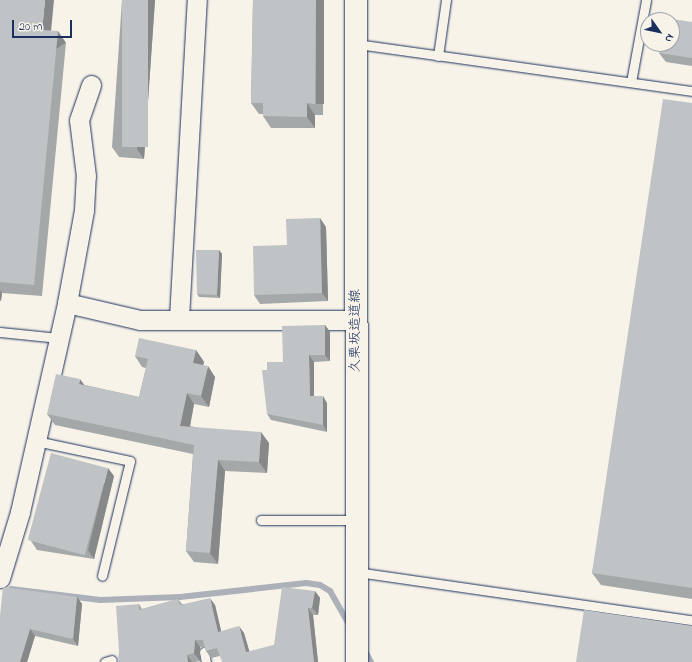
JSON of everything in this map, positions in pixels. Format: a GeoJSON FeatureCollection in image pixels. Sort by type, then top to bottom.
{"type":"FeatureCollection","features":[{"type":"Feature","properties":{"kind":"main road","name":"久栗坂造道線"},"geometry":{"type":"LineString","coordinates":[[356,0],[357,662]]}},
{"type":"Feature","properties":{"kind":"street"},"geometry":{"type":"LineString","coordinates":[[179,318],[197,0]]}},
{"type":"Feature","properties":{"kind":"street"},"geometry":{"type":"LineString","coordinates":[[1,571],[36,440],[67,303],[85,196],[86,176],[78,120],[91,85]]}},
{"type":"Feature","properties":{"kind":"street"},"geometry":{"type":"LineString","coordinates":[[67,303],[140,320],[179,318],[356,320]]}},
{"type":"Feature","properties":{"kind":"lane"},"geometry":{"type":"LineString","coordinates":[[438,56],[446,0]]}},
{"type":"Feature","properties":{"kind":"lane"},"geometry":{"type":"LineString","coordinates":[[631,82],[646,0]]}},
{"type":"Feature","properties":{"kind":"lane"},"geometry":{"type":"LineString","coordinates":[[357,44],[692,91]]}},
{"type":"Feature","properties":{"kind":"lane"},"geometry":{"type":"LineString","coordinates":[[0,332],[59,338]]}},
{"type":"Feature","properties":{"kind":"lane"},"geometry":{"type":"LineString","coordinates":[[36,440],[130,461],[102,576]]}},
{"type":"Feature","properties":{"kind":"lane"},"geometry":{"type":"LineString","coordinates":[[261,520],[357,520]]}},
{"type":"Feature","properties":{"kind":"lane"},"geometry":{"type":"LineString","coordinates":[[357,572],[692,620]]}},
{"type":"Feature","properties":{"kind":"lane"},"geometry":{"type":"LineString","coordinates":[[204,652],[206,662]]}},
{"type":"Feature","properties":{"kind":"building"},"geometry":{"type":"Polygon","coordinates":[[[0,0],[45,0],[42,30],[58,31],[34,285],[0,282],[0,0]]]}},
{"type":"Feature","properties":{"kind":"building"},"geometry":{"type":"Polygon","coordinates":[[[122,0],[148,0],[148,147],[122,147],[122,0]]]}},
{"type":"Feature","properties":{"kind":"building"},"geometry":{"type":"Polygon","coordinates":[[[253,0],[316,0],[315,104],[307,103],[307,117],[263,116],[263,103],[251,103],[253,0]]]}},
{"type":"Feature","properties":{"kind":"building"},"geometry":{"type":"Polygon","coordinates":[[[680,20],[692,22],[692,58],[659,53],[680,52],[680,20]]]}},
{"type":"Feature","properties":{"kind":"building"},"geometry":{"type":"Polygon","coordinates":[[[663,99],[692,103],[692,588],[592,573],[663,99]]]}},
{"type":"Feature","properties":{"kind":"building"},"geometry":{"type":"Polygon","coordinates":[[[320,218],[322,293],[254,295],[253,246],[287,245],[286,219],[320,218]]]}},
{"type":"Feature","properties":{"kind":"building"},"geometry":{"type":"Polygon","coordinates":[[[196,250],[219,250],[217,295],[197,294],[196,250]]]}},
{"type":"Feature","properties":{"kind":"building"},"geometry":{"type":"Polygon","coordinates":[[[325,325],[325,355],[309,355],[310,396],[323,396],[323,425],[267,414],[262,370],[267,370],[267,362],[283,362],[282,326],[325,325]]]}},
{"type":"Feature","properties":{"kind":"building"},"geometry":{"type":"Polygon","coordinates":[[[139,338],[196,350],[193,363],[208,366],[201,396],[187,393],[180,426],[261,432],[259,462],[218,460],[210,553],[186,551],[194,445],[47,414],[56,374],[80,379],[79,384],[139,397],[148,359],[135,356],[139,338]]]}},
{"type":"Feature","properties":{"kind":"building"},"geometry":{"type":"Polygon","coordinates":[[[51,453],[108,468],[85,555],[28,540],[51,453]]]}},
{"type":"Feature","properties":{"kind":"building"},"geometry":{"type":"Polygon","coordinates":[[[3,587],[77,597],[73,639],[30,629],[20,662],[0,662],[0,616],[3,587]]]}},
{"type":"Feature","properties":{"kind":"building"},"geometry":{"type":"Polygon","coordinates":[[[282,587],[315,591],[312,608],[308,608],[314,662],[222,662],[217,648],[206,651],[203,640],[195,640],[194,653],[187,655],[188,662],[118,662],[119,651],[116,606],[139,604],[139,610],[178,599],[180,605],[210,598],[218,632],[239,626],[246,652],[274,645],[282,587]]]}},
{"type":"Feature","properties":{"kind":"building"},"geometry":{"type":"Polygon","coordinates":[[[584,610],[692,626],[692,662],[576,662],[584,610]]]}},
{"type":"Feature","properties":{"kind":"waterway"},"geometry":{"type":"LineString","coordinates":[[11,589],[100,600],[180,597],[306,583],[320,585],[330,591],[350,626]]}},
{"type":"Feature","properties":{"kind":"waterway"},"geometry":{"type":"LineString","coordinates":[[364,649],[371,662]]}}]}
